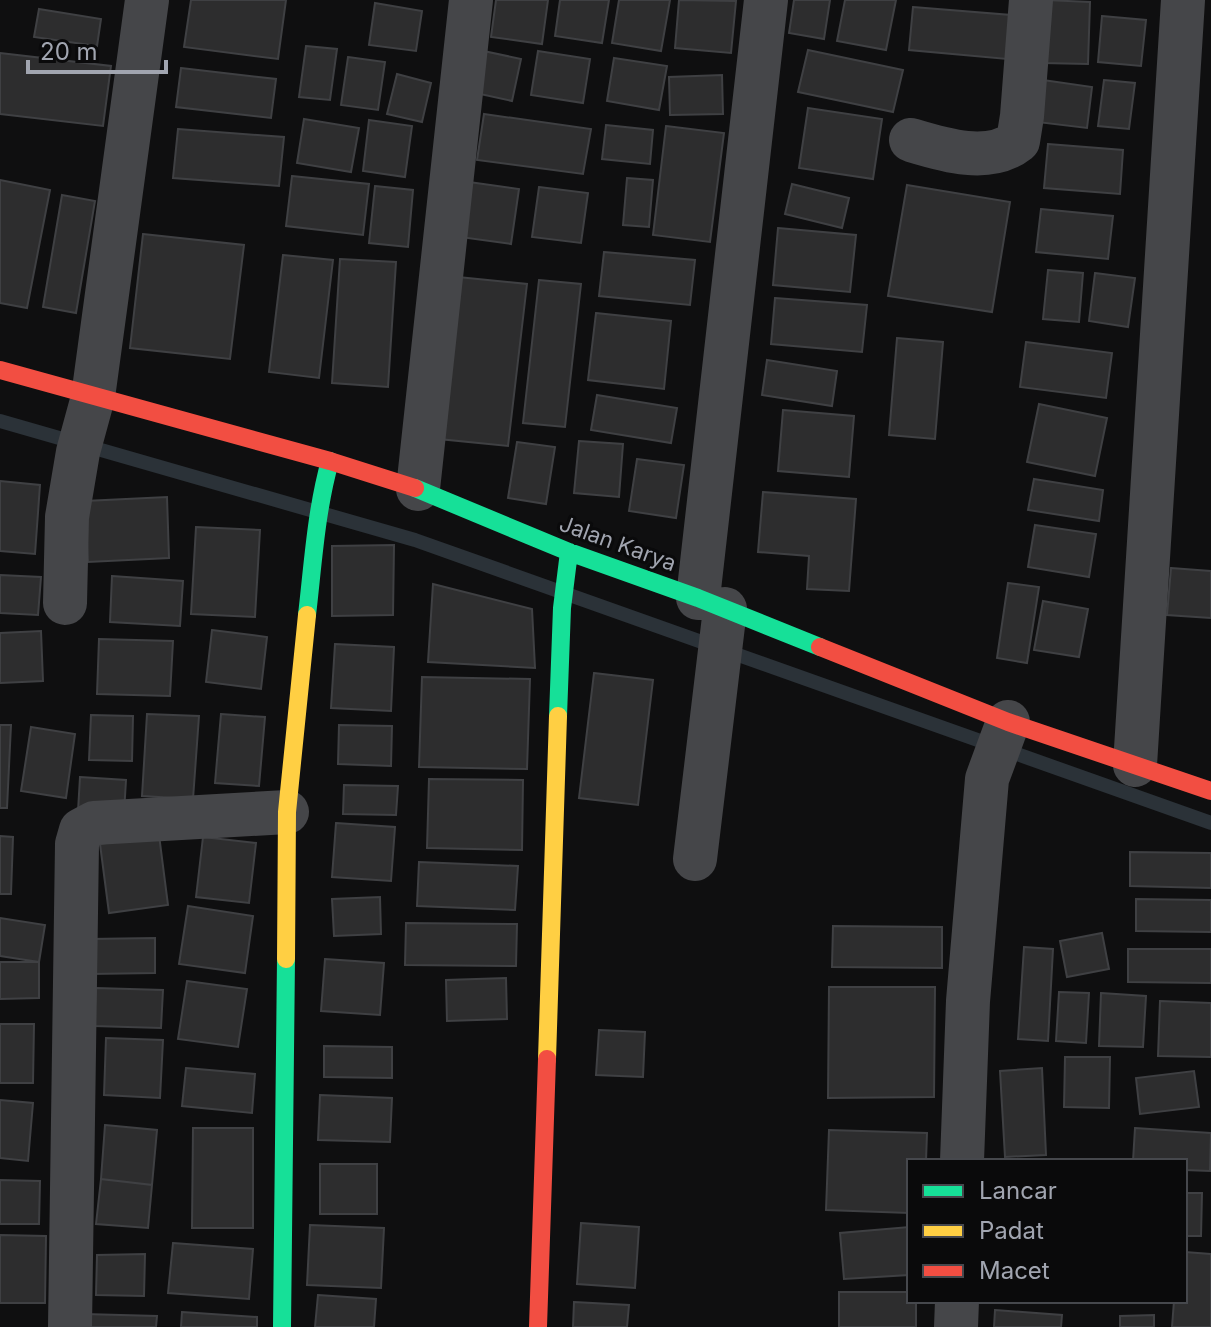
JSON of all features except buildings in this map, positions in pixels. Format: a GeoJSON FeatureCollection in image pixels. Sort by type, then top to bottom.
{"type":"FeatureCollection","features":[{"type":"Feature","properties":{"kind":"street"},"geometry":{"type":"LineString","coordinates":[[65,603],[67,517],[85,427],[147,0]]}},
{"type":"Feature","properties":{"kind":"street"},"geometry":{"type":"LineString","coordinates":[[418,489],[471,0]]}},
{"type":"Feature","properties":{"kind":"street"},"geometry":{"type":"LineString","coordinates":[[695,859],[711,603],[766,0]]}},
{"type":"Feature","properties":{"kind":"street"},"geometry":{"type":"LineString","coordinates":[[911,140],[950,151],[989,153],[1010,148],[1018,141],[1031,0]]}},
{"type":"Feature","properties":{"kind":"street"},"geometry":{"type":"LineString","coordinates":[[1135,765],[1183,0]]}},
{"type":"Feature","properties":{"kind":"street","name":"Jalan Karya"},"geometry":{"type":"LineString","coordinates":[[0,370],[85,427],[330,461],[418,489],[568,561],[711,603],[1006,730],[1135,765],[1211,791]]}},
{"type":"Feature","properties":{"kind":"street"},"geometry":{"type":"LineString","coordinates":[[282,1327],[287,812],[315,540],[330,461]]}},
{"type":"Feature","properties":{"kind":"street"},"geometry":{"type":"LineString","coordinates":[[538,1327],[562,608],[568,561]]}},
{"type":"Feature","properties":{"kind":"street"},"geometry":{"type":"LineString","coordinates":[[962,1159],[968,1001],[987,779],[1006,730]]}},
{"type":"Feature","properties":{"kind":"street"},"geometry":{"type":"LineString","coordinates":[[70,1327],[77,844],[81,830],[94,823],[287,812]]}},
{"type":"Feature","properties":{"kind":"street"},"geometry":{"type":"LineString","coordinates":[[956,1327],[957,1303]]}},
{"type":"Feature","properties":{"kind":"waterway"},"geometry":{"type":"LineString","coordinates":[[0,421],[415,540],[1211,823]]}},
{"type":"Feature","properties":{"kind":"traffic: fast"},"geometry":{"type":"LineString","coordinates":[[307,615],[318,518],[330,461]]}},
{"type":"Feature","properties":{"kind":"traffic: fast"},"geometry":{"type":"LineString","coordinates":[[415,488],[569,552],[698,598],[820,647]]}},
{"type":"Feature","properties":{"kind":"traffic: fast"},"geometry":{"type":"LineString","coordinates":[[558,716],[562,608],[569,552]]}},
{"type":"Feature","properties":{"kind":"traffic: fast"},"geometry":{"type":"LineString","coordinates":[[282,1327],[286,959]]}},
{"type":"Feature","properties":{"kind":"traffic: slow"},"geometry":{"type":"LineString","coordinates":[[286,959],[287,812],[307,615]]}},
{"type":"Feature","properties":{"kind":"traffic: slow"},"geometry":{"type":"LineString","coordinates":[[547,1059],[558,716]]}},
{"type":"Feature","properties":{"kind":"traffic: jam"},"geometry":{"type":"LineString","coordinates":[[0,370],[330,461],[415,488]]}},
{"type":"Feature","properties":{"kind":"traffic: jam"},"geometry":{"type":"LineString","coordinates":[[820,647],[1008,722],[1211,791]]}},
{"type":"Feature","properties":{"kind":"traffic: jam"},"geometry":{"type":"LineString","coordinates":[[538,1327],[547,1059]]}}]}
